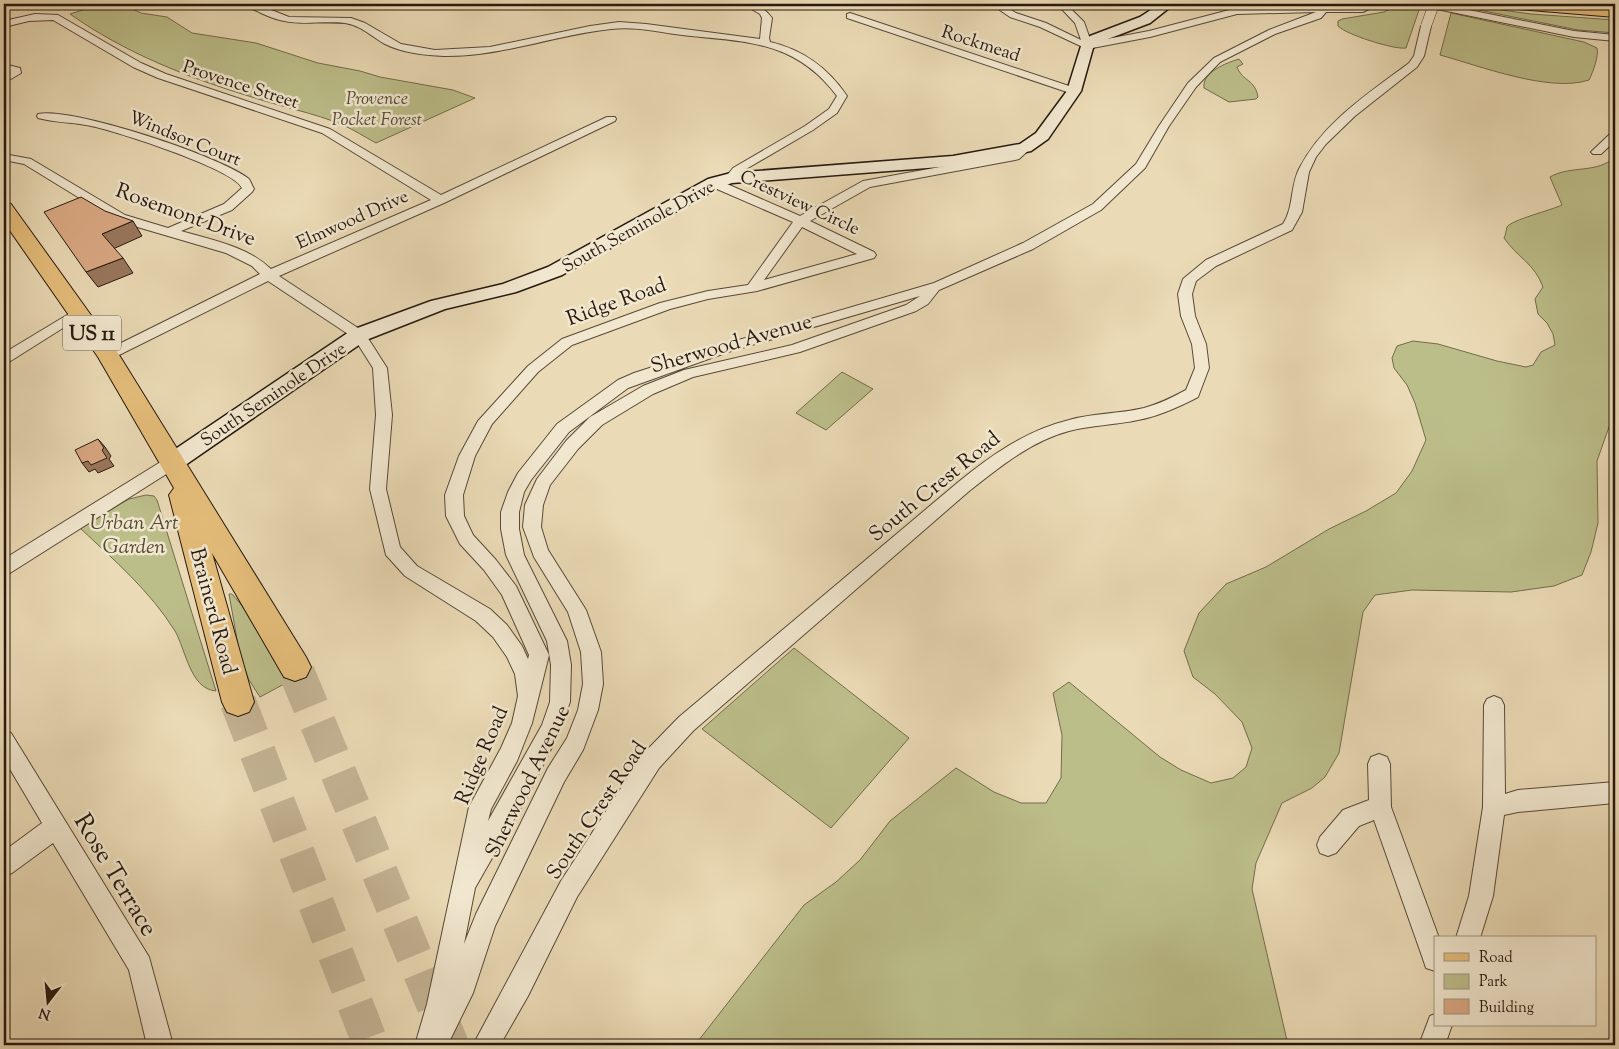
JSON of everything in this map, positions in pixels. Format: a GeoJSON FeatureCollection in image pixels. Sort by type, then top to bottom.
{"type":"FeatureCollection","features":[{"type":"Feature","properties":{"kind":"main road"},"geometry":{"type":"LineString","coordinates":[[1504,4],[1615,13]]}},
{"type":"Feature","properties":{"kind":"main road"},"geometry":{"type":"LineString","coordinates":[[1584,4],[1615,6]]}},
{"type":"Feature","properties":{"kind":"main road","name":"Brainerd Road"},"geometry":{"type":"LineString","coordinates":[[4,208],[108,355],[174,462],[295,667]]}},
{"type":"Feature","properties":{"kind":"main road","name":"Brainerd Road"},"geometry":{"type":"LineString","coordinates":[[174,462],[238,702]]}},
{"type":"Feature","properties":{"kind":"street"},"geometry":{"type":"LineString","coordinates":[[249,4],[283,19],[293,21],[349,21],[359,23],[390,43],[401,47],[435,52],[461,52],[515,45],[612,25],[766,42],[798,53],[810,61],[836,85],[842,96],[834,111],[722,180]]}},
{"type":"Feature","properties":{"kind":"street"},"geometry":{"type":"LineString","coordinates":[[747,4],[763,12],[767,18],[764,38],[766,42]]}},
{"type":"Feature","properties":{"kind":"street"},"geometry":{"type":"LineString","coordinates":[[995,4],[1014,15],[1043,25],[1087,46],[1150,34],[1237,11],[1363,9],[1374,4]]}},
{"type":"Feature","properties":{"kind":"street"},"geometry":{"type":"LineString","coordinates":[[1061,4],[1078,16],[1085,32],[1087,46]]}},
{"type":"Feature","properties":{"kind":"street"},"geometry":{"type":"LineString","coordinates":[[1087,46],[1094,38],[1121,31],[1145,20],[1168,4]]}},
{"type":"Feature","properties":{"kind":"street"},"geometry":{"type":"LineString","coordinates":[[1427,4],[1574,34],[1615,38]]}},
{"type":"Feature","properties":{"kind":"street","name":"South Crest Road"},"geometry":{"type":"LineString","coordinates":[[486,1045],[519,987],[569,889],[651,761],[686,724],[1003,455],[1028,440],[1062,427],[1138,415],[1166,407],[1193,393],[1202,368],[1199,344],[1188,316],[1185,294],[1190,279],[1211,262],[1288,227],[1296,216],[1303,173],[1314,152],[1349,114],[1413,65],[1419,56],[1426,26],[1434,4]]}},
{"type":"Feature","properties":{"kind":"street","name":"Sherwood Avenue"},"geometry":{"type":"LineString","coordinates":[[464,885],[521,786],[551,728],[560,702],[561,665],[557,641],[515,555],[510,529],[510,512],[516,492],[524,477],[542,453],[577,416],[623,384],[639,376],[723,349],[939,286],[1028,246],[1097,207],[1141,166],[1164,126],[1192,85],[1217,60],[1272,32],[1318,16],[1323,10]]}},
{"type":"Feature","properties":{"kind":"street","name":"Rockmead"},"geometry":{"type":"LineString","coordinates":[[850,16],[1074,90]]}},
{"type":"Feature","properties":{"kind":"street","name":"Provence Street"},"geometry":{"type":"LineString","coordinates":[[4,24],[25,18],[55,17],[137,65],[162,76],[326,131],[440,200]]}},
{"type":"Feature","properties":{"kind":"street","name":"South Seminole Drive"},"geometry":{"type":"LineString","coordinates":[[174,462],[360,335],[394,320],[438,305],[509,288],[548,274],[722,180],[953,160],[1025,148],[1042,136],[1074,90],[1087,46]]}},
{"type":"Feature","properties":{"kind":"street"},"geometry":{"type":"LineString","coordinates":[[4,67],[16,70],[16,73],[4,80]]}},
{"type":"Feature","properties":{"kind":"street","name":"Windsor Court"},"geometry":{"type":"LineString","coordinates":[[42,116],[93,123],[120,130],[169,146],[229,172],[245,182],[248,189],[228,206],[168,232]]}},
{"type":"Feature","properties":{"kind":"street","name":"Elmwood Drive"},"geometry":{"type":"LineString","coordinates":[[108,355],[269,275],[440,200],[611,119]]}},
{"type":"Feature","properties":{"kind":"street"},"geometry":{"type":"LineString","coordinates":[[1597,152],[1615,135]]}},
{"type":"Feature","properties":{"kind":"street"},"geometry":{"type":"LineString","coordinates":[[752,288],[800,221],[867,184],[1015,157],[1025,148]]}},
{"type":"Feature","properties":{"kind":"street","name":"Rosemont Drive"},"geometry":{"type":"LineString","coordinates":[[4,157],[27,161],[121,218],[231,250],[257,263],[269,275],[360,335],[380,368],[384,415],[378,489],[392,550],[411,571],[483,615],[500,631],[514,652],[524,674],[528,698]]}},
{"type":"Feature","properties":{"kind":"street","name":"Crestview Circle"},"geometry":{"type":"LineString","coordinates":[[722,180],[868,255],[752,288]]}},
{"type":"Feature","properties":{"kind":"street","name":"Sherwood Avenue"},"geometry":{"type":"LineString","coordinates":[[434,1045],[460,993],[484,922],[556,774],[576,743],[588,710],[593,684],[591,652],[577,610],[540,552],[532,527],[534,505],[543,483],[572,445],[596,421],[648,390],[689,374],[795,349],[843,332],[923,302],[939,286]]}},
{"type":"Feature","properties":{"kind":"street","name":"Ridge Road"},"geometry":{"type":"LineString","coordinates":[[428,1045],[440,1004],[480,807],[509,754],[522,723],[539,655],[509,591],[490,565],[466,539],[455,516],[454,495],[467,456],[486,421],[533,368],[567,342],[665,306],[708,295],[752,288]]}},
{"type":"Feature","properties":{"kind":"street"},"geometry":{"type":"LineString","coordinates":[[4,359],[77,313]]}},
{"type":"Feature","properties":{"kind":"street"},"geometry":{"type":"LineString","coordinates":[[4,568],[174,462]]}},
{"type":"Feature","properties":{"kind":"street"},"geometry":{"type":"LineString","coordinates":[[1469,936],[1481,896],[1494,807],[1494,705]]}},
{"type":"Feature","properties":{"kind":"street","name":"Rose Terrace"},"geometry":{"type":"LineString","coordinates":[[4,740],[140,966],[160,1045]]}},
{"type":"Feature","properties":{"kind":"street"},"geometry":{"type":"LineString","coordinates":[[1379,764],[1380,807],[1434,956]]}},
{"type":"Feature","properties":{"kind":"street"},"geometry":{"type":"LineString","coordinates":[[1494,807],[1518,801],[1615,793]]}},
{"type":"Feature","properties":{"kind":"street"},"geometry":{"type":"LineString","coordinates":[[1328,846],[1351,818],[1380,807]]}},
{"type":"Feature","properties":{"kind":"street"},"geometry":{"type":"LineString","coordinates":[[4,865],[57,826]]}},
{"type":"Feature","properties":{"kind":"street"},"geometry":{"type":"LineString","coordinates":[[1432,1045],[1439,1026]]}},
{"type":"Feature","properties":{"kind":"green space","name":"Provence Pocket Forest"},"geometry":{"type":"Polygon","coordinates":[[[102,4],[124,5],[141,13],[167,17],[192,33],[256,43],[318,63],[380,77],[453,90],[475,98],[376,143],[332,121],[228,90],[181,73],[113,41],[70,14],[102,4]]]}},
{"type":"Feature","properties":{"kind":"green space"},"geometry":{"type":"Polygon","coordinates":[[[1458,4],[1531,14],[1615,20],[1615,33],[1578,30],[1459,6],[1458,4]]]}},
{"type":"Feature","properties":{"kind":"green space"},"geometry":{"type":"Polygon","coordinates":[[[1397,5],[1420,7],[1406,48],[1391,47],[1370,41],[1338,26],[1338,21],[1342,19],[1384,12],[1397,5]]]}},
{"type":"Feature","properties":{"kind":"green space"},"geometry":{"type":"Polygon","coordinates":[[[1451,13],[1584,42],[1597,48],[1591,77],[1589,80],[1573,83],[1535,81],[1440,55],[1451,13]]]}},
{"type":"Feature","properties":{"kind":"green space"},"geometry":{"type":"Polygon","coordinates":[[[1239,59],[1243,64],[1237,67],[1254,87],[1258,97],[1256,99],[1229,102],[1204,88],[1204,82],[1211,73],[1239,59]]]}},
{"type":"Feature","properties":{"kind":"green space"},"geometry":{"type":"Polygon","coordinates":[[[1615,157],[1615,410],[1597,461],[1598,523],[1591,552],[1582,575],[1554,586],[1511,592],[1412,590],[1375,595],[1363,612],[1339,753],[1325,777],[1312,788],[1282,803],[1256,863],[1252,889],[1288,1045],[695,1045],[804,905],[836,882],[860,860],[890,821],[956,768],[994,792],[1021,803],[1046,803],[1061,778],[1062,735],[1053,693],[1069,682],[1160,757],[1181,770],[1211,783],[1233,778],[1246,767],[1252,748],[1242,722],[1215,694],[1193,677],[1184,651],[1199,613],[1226,584],[1266,567],[1329,529],[1366,511],[1396,493],[1412,471],[1426,440],[1415,403],[1407,385],[1394,368],[1392,358],[1397,346],[1413,341],[1438,344],[1497,361],[1526,367],[1533,365],[1541,352],[1555,345],[1553,334],[1547,323],[1538,314],[1535,299],[1543,287],[1540,279],[1531,266],[1504,238],[1507,227],[1516,221],[1562,205],[1550,177],[1566,171],[1600,166],[1615,157]]]}},
{"type":"Feature","properties":{"kind":"green space"},"geometry":{"type":"Polygon","coordinates":[[[842,372],[873,389],[826,430],[796,413],[842,372]]]}},
{"type":"Feature","properties":{"kind":"green space","name":"Urban Art Garden"},"geometry":{"type":"Polygon","coordinates":[[[146,495],[154,496],[157,500],[216,691],[207,689],[200,683],[190,667],[175,631],[143,589],[80,528],[129,499],[146,495]]]}},
{"type":"Feature","properties":{"kind":"green space"},"geometry":{"type":"Polygon","coordinates":[[[229,594],[232,594],[241,604],[256,625],[286,683],[260,697],[249,680],[240,656],[229,594]]]}},
{"type":"Feature","properties":{"kind":"green space"},"geometry":{"type":"Polygon","coordinates":[[[794,648],[909,738],[831,828],[702,729],[794,648]]]}},
{"type":"Feature","properties":{"kind":"building"},"geometry":{"type":"Polygon","coordinates":[[[81,197],[105,211],[133,221],[102,234],[123,258],[86,272],[44,212],[81,197]]]}},
{"type":"Feature","properties":{"kind":"building"},"geometry":{"type":"Polygon","coordinates":[[[98,439],[104,448],[102,450],[107,458],[91,465],[88,461],[82,463],[75,450],[98,439]]]}},
{"type":"Feature","properties":{"kind":"tunnel"},"geometry":{"type":"LineString","coordinates":[[295,667],[298,674]]}},
{"type":"Feature","properties":{"kind":"tunnel"},"geometry":{"type":"LineString","coordinates":[[297,673],[451,1045]]}},
{"type":"Feature","properties":{"kind":"tunnel"},"geometry":{"type":"LineString","coordinates":[[238,702],[371,1045]]}}]}
